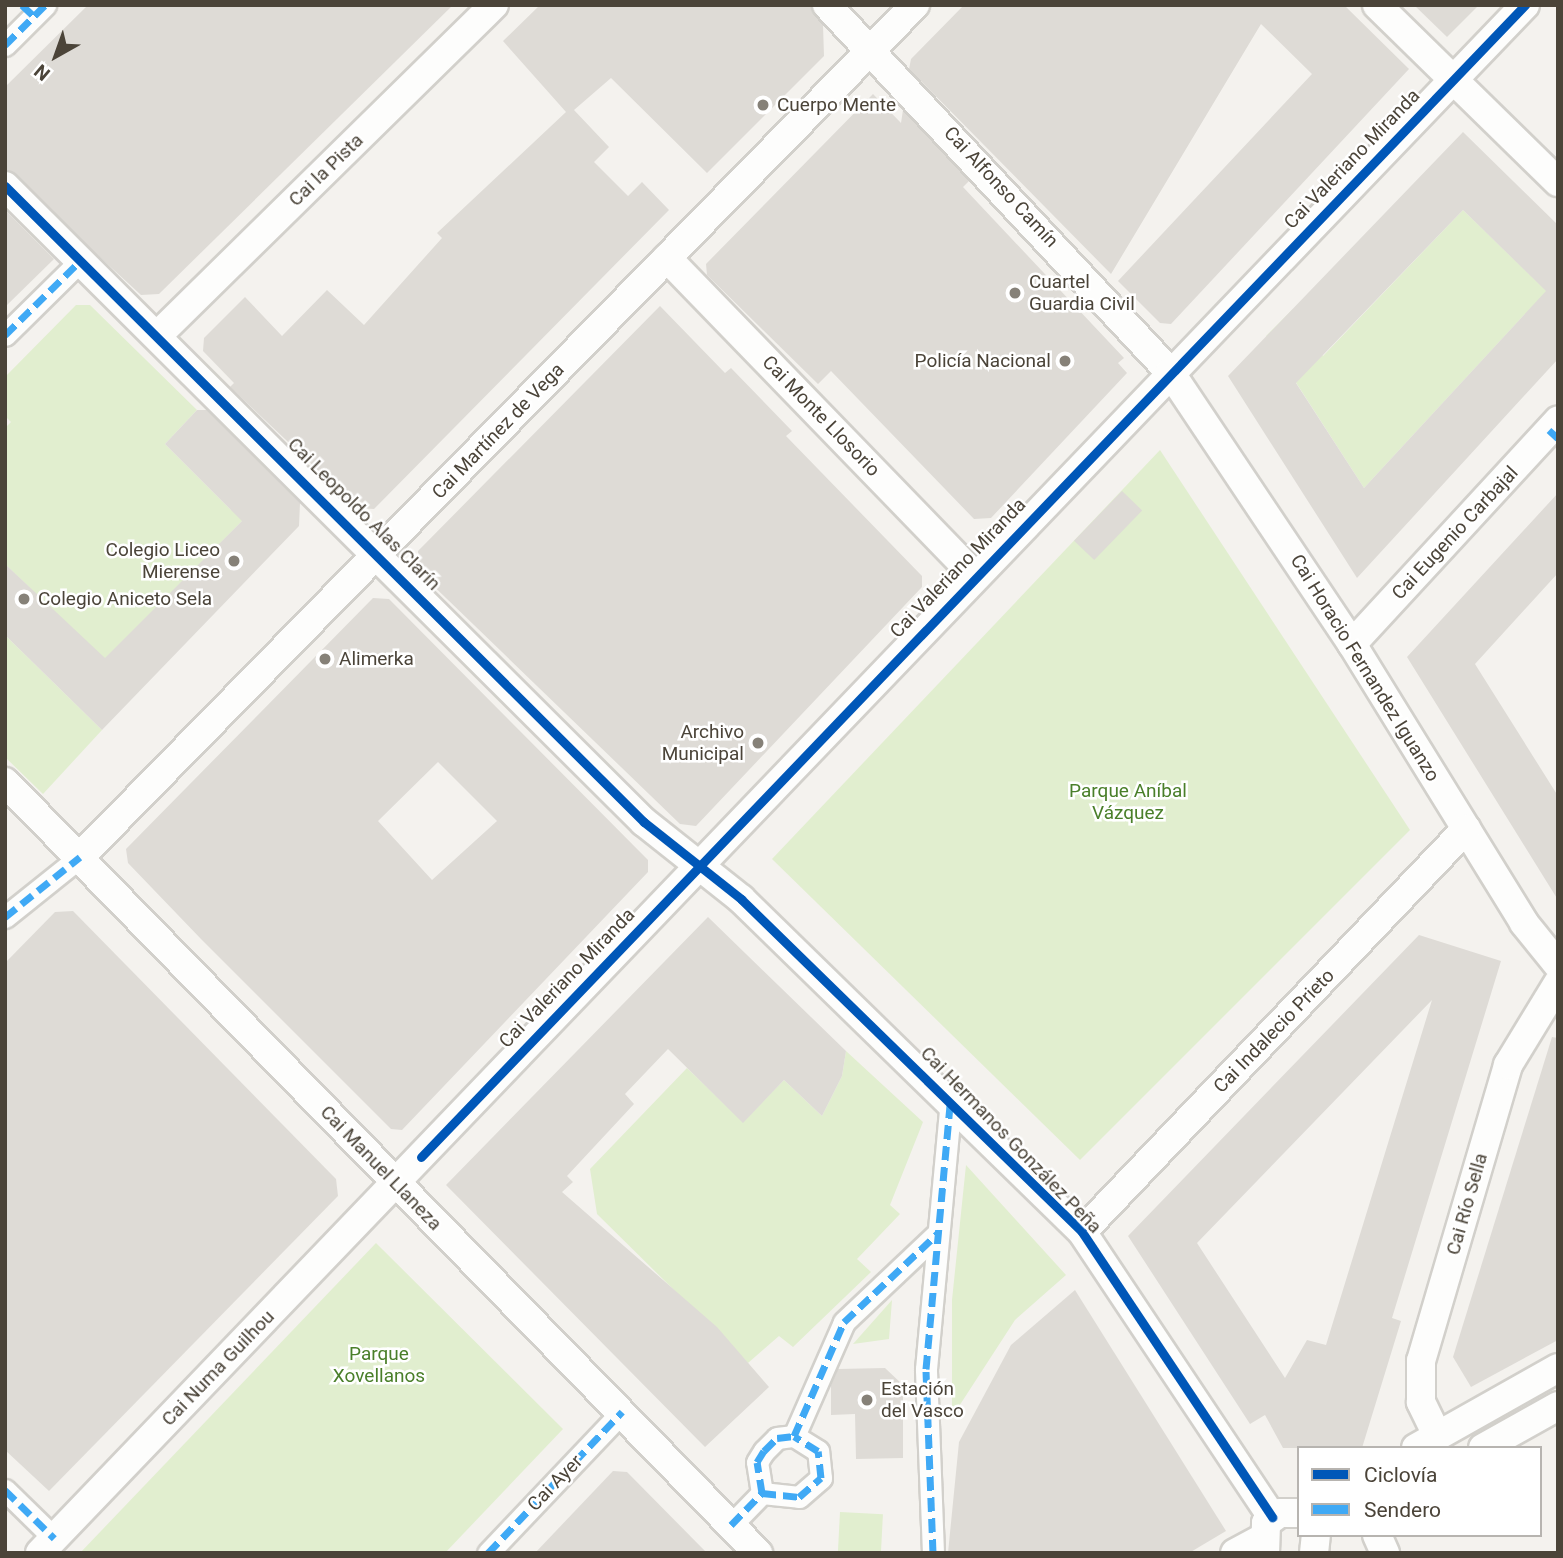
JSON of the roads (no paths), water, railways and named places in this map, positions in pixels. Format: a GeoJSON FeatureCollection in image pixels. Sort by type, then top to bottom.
{"type":"FeatureCollection","features":[{"type":"Feature","properties":{"kind":"street","name":"Cai la Pista"},"geometry":{"type":"LineString","coordinates":[[158,335],[494,5]]}},
{"type":"Feature","properties":{"kind":"street","name":"Cai Alfonso Camín"},"geometry":{"type":"LineString","coordinates":[[827,5],[1170,372]]}},
{"type":"Feature","properties":{"kind":"street","name":"Cai Martínez de Vega"},"geometry":{"type":"LineString","coordinates":[[80,857],[915,5]]}},
{"type":"Feature","properties":{"kind":"street"},"geometry":{"type":"LineString","coordinates":[[1377,5],[1558,182]]}},
{"type":"Feature","properties":{"kind":"street","name":"Cai Valeriano Miranda"},"geometry":{"type":"LineString","coordinates":[[396,1184],[1170,372],[1525,5]]}},
{"type":"Feature","properties":{"kind":"street"},"geometry":{"type":"LineString","coordinates":[[5,45],[34,9]]}},
{"type":"Feature","properties":{"kind":"street","name":"Cai Leopoldo Alas Clarín"},"geometry":{"type":"LineString","coordinates":[[5,186],[378,553],[644,822],[697,867]]}},
{"type":"Feature","properties":{"kind":"street","name":"Cai Monte Llosorio"},"geometry":{"type":"LineString","coordinates":[[667,258],[975,576]]}},
{"type":"Feature","properties":{"kind":"street"},"geometry":{"type":"LineString","coordinates":[[5,335],[82,260]]}},
{"type":"Feature","properties":{"kind":"street","name":"Cai Horacio Fernandez Iguanzo"},"geometry":{"type":"LineString","coordinates":[[1170,372],[1352,644],[1466,828],[1558,965]]}},
{"type":"Feature","properties":{"kind":"street","name":"Cai Eugenio Carbajal"},"geometry":{"type":"LineString","coordinates":[[1352,644],[1555,430]]}},
{"type":"Feature","properties":{"kind":"street","name":"Cai Manuel Llaneza"},"geometry":{"type":"LineString","coordinates":[[5,782],[758,1553]]}},
{"type":"Feature","properties":{"kind":"street","name":"Cai Indalecio Prieto"},"geometry":{"type":"LineString","coordinates":[[1082,1233],[1466,828]]}},
{"type":"Feature","properties":{"kind":"street"},"geometry":{"type":"LineString","coordinates":[[5,917],[80,857]]}},
{"type":"Feature","properties":{"kind":"street","name":"Cai Hermanos González Peña"},"geometry":{"type":"LineString","coordinates":[[697,867],[741,899],[951,1101],[1082,1233],[1274,1530]]}},
{"type":"Feature","properties":{"kind":"street","name":"Cai Río Sella"},"geometry":{"type":"LineString","coordinates":[[1426,1441],[1420,1402],[1421,1362],[1508,1065],[1558,984]]}},
{"type":"Feature","properties":{"kind":"street"},"geometry":{"type":"LineString","coordinates":[[933,1553],[926,1369],[951,1101]]}},
{"type":"Feature","properties":{"kind":"street","name":"Cai Numa Guilhou"},"geometry":{"type":"LineString","coordinates":[[47,1545],[396,1184]]}},
{"type":"Feature","properties":{"kind":"street"},"geometry":{"type":"LineString","coordinates":[[794,1436],[844,1322],[938,1233]]}},
{"type":"Feature","properties":{"kind":"street"},"geometry":{"type":"LineString","coordinates":[[1426,1441],[1558,1367]]}},
{"type":"Feature","properties":{"kind":"street"},"geometry":{"type":"LineString","coordinates":[[1487,1446],[1558,1406]]}},
{"type":"Feature","properties":{"kind":"street","name":"Cai Ayer"},"geometry":{"type":"LineString","coordinates":[[488,1553],[622,1412]]}},
{"type":"Feature","properties":{"kind":"street"},"geometry":{"type":"LineString","coordinates":[[794,1436],[818,1451],[821,1478],[799,1497],[762,1493],[757,1462],[776,1438],[794,1436]]}},
{"type":"Feature","properties":{"kind":"street"},"geometry":{"type":"LineString","coordinates":[[5,1490],[47,1545]]}},
{"type":"Feature","properties":{"kind":"street"},"geometry":{"type":"LineString","coordinates":[[731,1525],[762,1493]]}},
{"type":"Feature","properties":{"kind":"street"},"geometry":{"type":"LineString","coordinates":[[1235,1553],[1274,1530]]}},
{"type":"Feature","properties":{"kind":"street"},"geometry":{"type":"LineString","coordinates":[[1378,1537],[1385,1553]]}},
{"type":"Feature","properties":{"kind":"place","name":"Cuerpo Mente"},"geometry":{"type":"Point","coordinates":[763,105]}},
{"type":"Feature","properties":{"kind":"place","name":"Cuartel Guardia Civil"},"geometry":{"type":"Point","coordinates":[1015,293]}},
{"type":"Feature","properties":{"kind":"place","name":"Policía Nacional"},"geometry":{"type":"Point","coordinates":[1065,361]}},
{"type":"Feature","properties":{"kind":"place","name":"Colegio Liceo Mierense"},"geometry":{"type":"Point","coordinates":[234,561]}},
{"type":"Feature","properties":{"kind":"place","name":"Colegio Aniceto Sela"},"geometry":{"type":"Point","coordinates":[24,599]}},
{"type":"Feature","properties":{"kind":"place","name":"Alimerka"},"geometry":{"type":"Point","coordinates":[325,659]}},
{"type":"Feature","properties":{"kind":"place","name":"Archivo Municipal"},"geometry":{"type":"Point","coordinates":[758,743]}},
{"type":"Feature","properties":{"kind":"place","name":"Estación del Vasco"},"geometry":{"type":"Point","coordinates":[867,1400]}},
{"type":"Feature","properties":{"kind":"park label","name":"Parque Aníbal Vázquez"},"geometry":{"type":"Point","coordinates":[1128,802]}},
{"type":"Feature","properties":{"kind":"park label","name":"Parque Xovellanos"},"geometry":{"type":"Point","coordinates":[379,1365]}}]}
